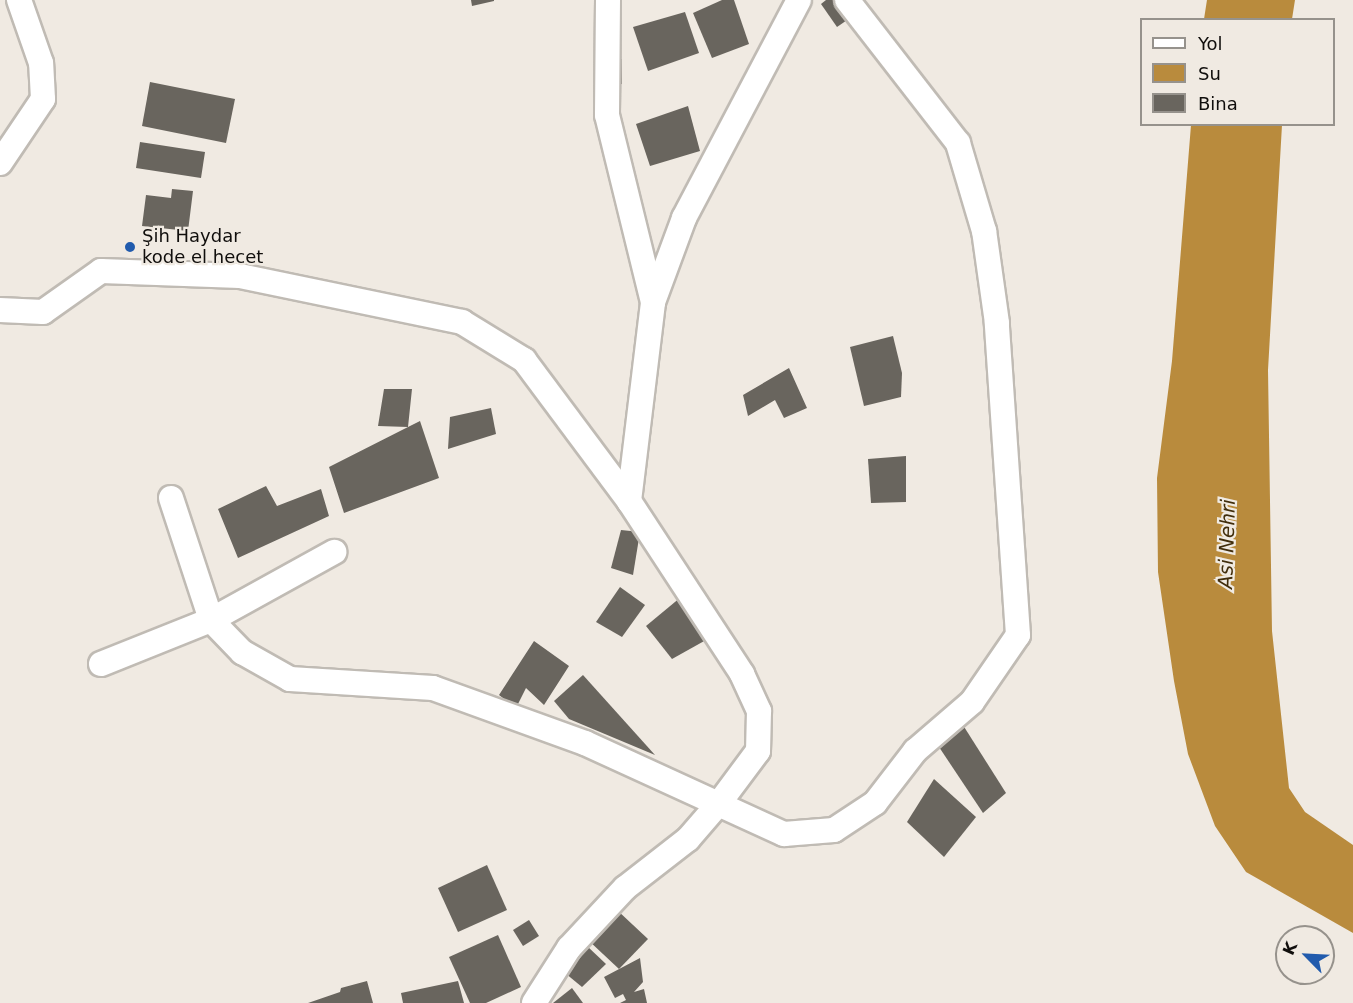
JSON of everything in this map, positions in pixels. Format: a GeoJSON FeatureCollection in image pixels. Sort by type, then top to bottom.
{"type":"FeatureCollection","features":[{"type":"Feature","properties":{"kind":"street"},"geometry":{"type":"LineString","coordinates":[[0,163],[43,99],[41,63],[19,0]]}},
{"type":"Feature","properties":{"kind":"street"},"geometry":{"type":"LineString","coordinates":[[608,0],[607,115],[653,302]]}},
{"type":"Feature","properties":{"kind":"street"},"geometry":{"type":"LineString","coordinates":[[629,501],[653,302],[684,218],[800,0]]}},
{"type":"Feature","properties":{"kind":"street"},"geometry":{"type":"LineString","coordinates":[[171,498],[211,620],[242,652],[290,679],[433,688],[585,743],[720,802],[784,834],[834,830],[875,803],[915,751],[972,702],[1018,635],[997,323],[984,231],[958,143],[848,0]]}},
{"type":"Feature","properties":{"kind":"street"},"geometry":{"type":"LineString","coordinates":[[0,310],[44,312],[101,271],[240,276],[462,322],[525,360],[629,501],[742,674],[759,711],[758,751],[720,802],[688,839],[626,888],[569,948],[540,988],[534,1003]]}},
{"type":"Feature","properties":{"kind":"street"},"geometry":{"type":"LineString","coordinates":[[101,664],[211,620],[334,552]]}},
{"type":"Feature","properties":{"kind":"water"},"geometry":{"type":"Polygon","coordinates":[[[1207,0],[1295,0],[1292,18],[1204,18],[1207,0]]]}},
{"type":"Feature","properties":{"kind":"water","name":"Asi Nehri"},"geometry":{"type":"Polygon","coordinates":[[[1191,126],[1282,126],[1268,370],[1272,631],[1289,788],[1305,812],[1353,845],[1353,933],[1246,872],[1215,826],[1188,754],[1174,681],[1158,572],[1157,478],[1172,361],[1191,126]]]}},
{"type":"Feature","properties":{"kind":"building"},"geometry":{"type":"Polygon","coordinates":[[[471,0],[494,0],[494,1],[472,6],[471,0]]]}},
{"type":"Feature","properties":{"kind":"building"},"geometry":{"type":"Polygon","coordinates":[[[722,0],[734,0],[749,44],[712,58],[693,13],[722,0]]]}},
{"type":"Feature","properties":{"kind":"building"},"geometry":{"type":"Polygon","coordinates":[[[826,0],[840,0],[853,16],[837,27],[821,4],[826,0]]]}},
{"type":"Feature","properties":{"kind":"building"},"geometry":{"type":"Polygon","coordinates":[[[685,12],[699,53],[648,71],[633,27],[685,12]]]}},
{"type":"Feature","properties":{"kind":"building"},"geometry":{"type":"Polygon","coordinates":[[[611,59],[622,59],[622,84],[611,84],[611,59]]]}},
{"type":"Feature","properties":{"kind":"building"},"geometry":{"type":"Polygon","coordinates":[[[150,82],[235,99],[226,143],[142,126],[150,82]]]}},
{"type":"Feature","properties":{"kind":"building"},"geometry":{"type":"Polygon","coordinates":[[[688,106],[700,151],[650,166],[636,124],[688,106]]]}},
{"type":"Feature","properties":{"kind":"building"},"geometry":{"type":"Polygon","coordinates":[[[140,142],[205,152],[201,178],[136,168],[140,142]]]}},
{"type":"Feature","properties":{"kind":"building"},"geometry":{"type":"Polygon","coordinates":[[[172,189],[193,191],[188,231],[142,226],[146,195],[171,198],[172,189]]]}},
{"type":"Feature","properties":{"kind":"building"},"geometry":{"type":"Polygon","coordinates":[[[893,336],[902,373],[901,397],[864,406],[850,347],[893,336]]]}},
{"type":"Feature","properties":{"kind":"building"},"geometry":{"type":"Polygon","coordinates":[[[789,368],[807,408],[784,418],[775,400],[748,416],[743,395],[789,368]]]}},
{"type":"Feature","properties":{"kind":"building"},"geometry":{"type":"Polygon","coordinates":[[[384,389],[412,389],[408,427],[378,426],[384,389]]]}},
{"type":"Feature","properties":{"kind":"building"},"geometry":{"type":"Polygon","coordinates":[[[491,408],[496,434],[448,449],[450,417],[491,408]]]}},
{"type":"Feature","properties":{"kind":"building"},"geometry":{"type":"Polygon","coordinates":[[[420,421],[439,478],[344,513],[329,467],[420,421]]]}},
{"type":"Feature","properties":{"kind":"building"},"geometry":{"type":"Polygon","coordinates":[[[906,456],[906,502],[871,503],[868,459],[906,456]]]}},
{"type":"Feature","properties":{"kind":"building"},"geometry":{"type":"Polygon","coordinates":[[[266,486],[277,506],[321,489],[329,516],[238,558],[218,509],[266,486]]]}},
{"type":"Feature","properties":{"kind":"building"},"geometry":{"type":"Polygon","coordinates":[[[621,530],[640,532],[633,575],[611,568],[621,530]]]}},
{"type":"Feature","properties":{"kind":"building"},"geometry":{"type":"Polygon","coordinates":[[[620,587],[645,605],[622,637],[596,622],[620,587]]]}},
{"type":"Feature","properties":{"kind":"building"},"geometry":{"type":"Polygon","coordinates":[[[681,597],[706,640],[672,659],[646,626],[681,597]]]}},
{"type":"Feature","properties":{"kind":"building"},"geometry":{"type":"Polygon","coordinates":[[[534,641],[569,666],[544,705],[526,688],[516,708],[499,695],[534,641]]]}},
{"type":"Feature","properties":{"kind":"building"},"geometry":{"type":"Polygon","coordinates":[[[583,675],[655,755],[569,719],[554,701],[583,675]]]}},
{"type":"Feature","properties":{"kind":"building"},"geometry":{"type":"Polygon","coordinates":[[[961,722],[1006,793],[983,813],[937,744],[961,722]]]}},
{"type":"Feature","properties":{"kind":"building"},"geometry":{"type":"Polygon","coordinates":[[[934,779],[976,817],[944,857],[907,822],[934,779]]]}},
{"type":"Feature","properties":{"kind":"building"},"geometry":{"type":"Polygon","coordinates":[[[487,865],[507,910],[458,932],[438,888],[487,865]]]}},
{"type":"Feature","properties":{"kind":"building"},"geometry":{"type":"Polygon","coordinates":[[[617,910],[648,939],[619,969],[588,940],[617,910]]]}},
{"type":"Feature","properties":{"kind":"building"},"geometry":{"type":"Polygon","coordinates":[[[529,920],[539,936],[523,946],[513,930],[529,920]]]}},
{"type":"Feature","properties":{"kind":"building"},"geometry":{"type":"Polygon","coordinates":[[[498,935],[521,987],[486,1003],[470,1003],[449,957],[498,935]]]}},
{"type":"Feature","properties":{"kind":"building"},"geometry":{"type":"Polygon","coordinates":[[[587,946],[606,964],[582,987],[565,973],[587,946]]]}},
{"type":"Feature","properties":{"kind":"building"},"geometry":{"type":"Polygon","coordinates":[[[640,958],[643,982],[634,992],[644,989],[647,1003],[620,1003],[626,1000],[623,994],[615,998],[604,977],[640,958]]]}},
{"type":"Feature","properties":{"kind":"building"},"geometry":{"type":"Polygon","coordinates":[[[367,981],[373,1003],[308,1003],[340,992],[341,988],[367,981]]]}},
{"type":"Feature","properties":{"kind":"building"},"geometry":{"type":"Polygon","coordinates":[[[458,981],[464,1003],[403,1003],[401,993],[458,981]]]}},
{"type":"Feature","properties":{"kind":"building"},"geometry":{"type":"Polygon","coordinates":[[[572,988],[583,1003],[553,1003],[572,988]]]}},
{"type":"Feature","properties":{"kind":"place","name":"Şih Haydar kode el hecet"},"geometry":{"type":"Point","coordinates":[130,247]}}]}
